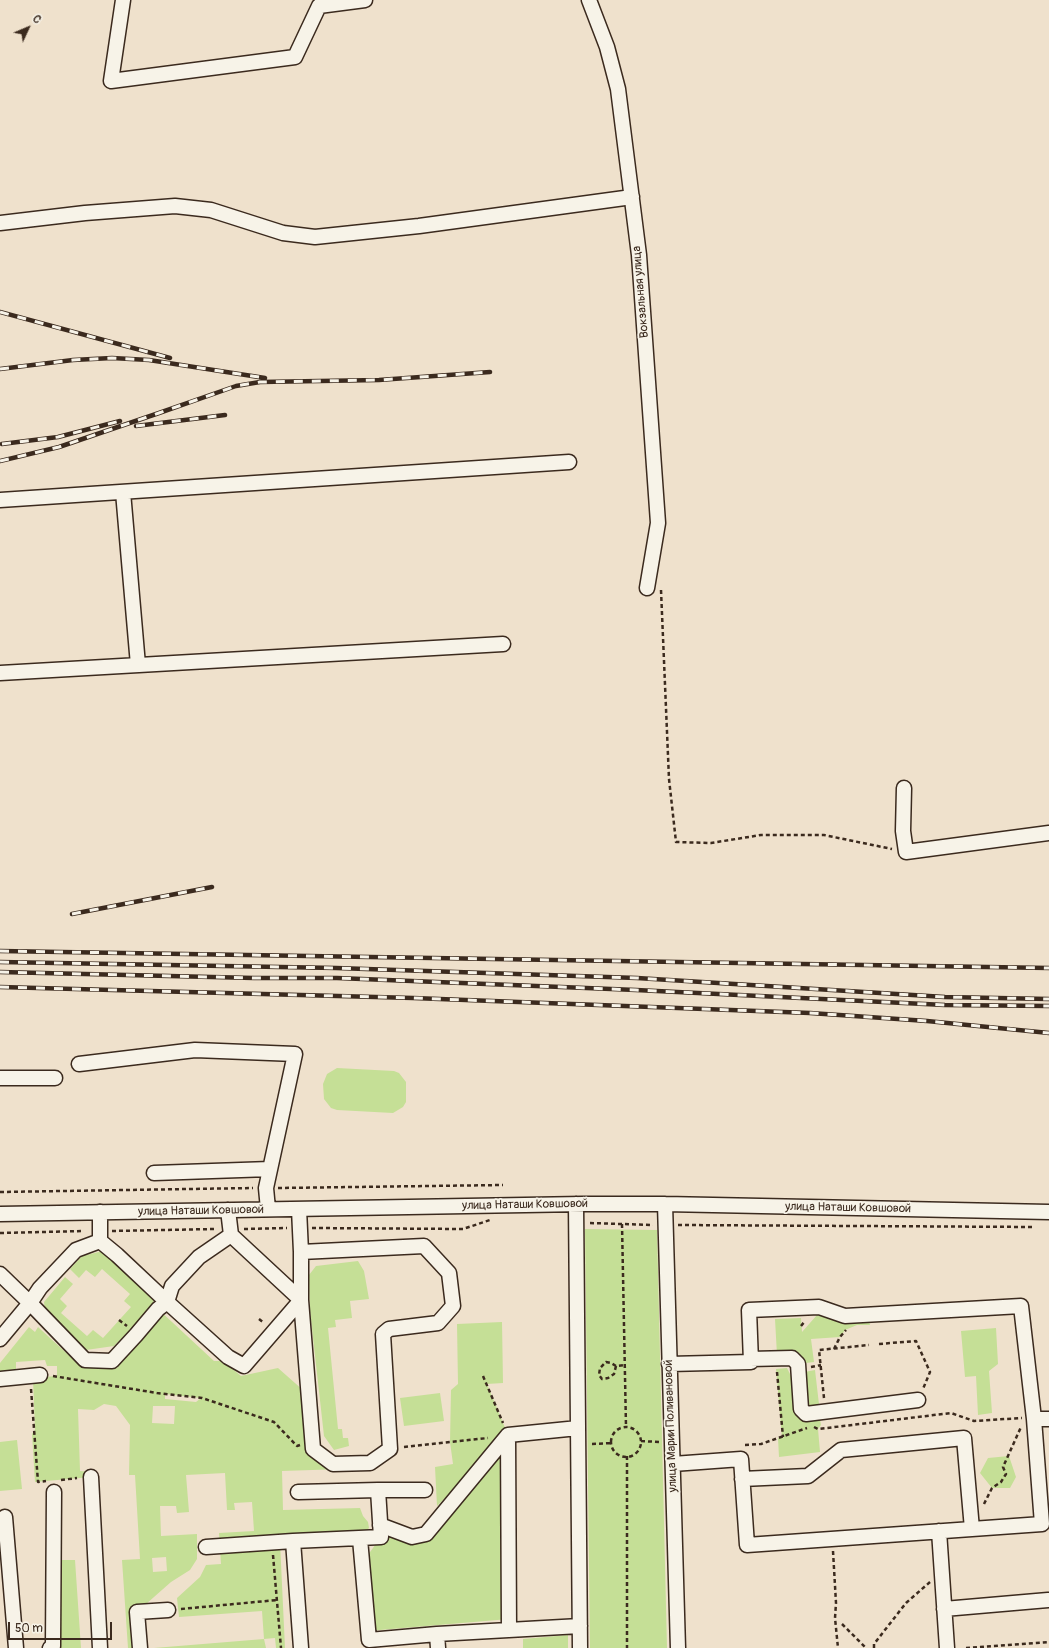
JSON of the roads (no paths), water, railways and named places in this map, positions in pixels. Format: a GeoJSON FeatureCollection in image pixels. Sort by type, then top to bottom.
{"type":"FeatureCollection","features":[{"type":"Feature","properties":{"kind":"street"},"geometry":{"type":"LineString","coordinates":[[123,0],[111,81],[295,57],[319,6],[365,0]]}},
{"type":"Feature","properties":{"kind":"street","name":"Вокзальная улица"},"geometry":{"type":"LineString","coordinates":[[589,0],[608,48],[618,89],[639,255],[658,523],[647,588]]}},
{"type":"Feature","properties":{"kind":"street"},"geometry":{"type":"LineString","coordinates":[[0,223],[85,213],[175,206],[211,210],[283,233],[315,237],[419,226],[632,197]]}},
{"type":"Feature","properties":{"kind":"street"},"geometry":{"type":"LineString","coordinates":[[0,500],[569,462]]}},
{"type":"Feature","properties":{"kind":"street"},"geometry":{"type":"LineString","coordinates":[[124,492],[138,665]]}},
{"type":"Feature","properties":{"kind":"street"},"geometry":{"type":"LineString","coordinates":[[0,673],[503,644]]}},
{"type":"Feature","properties":{"kind":"street"},"geometry":{"type":"LineString","coordinates":[[904,788],[903,831],[906,852],[1049,833]]}},
{"type":"Feature","properties":{"kind":"street"},"geometry":{"type":"LineString","coordinates":[[80,1064],[195,1050],[295,1054],[266,1188],[268,1209]]}},
{"type":"Feature","properties":{"kind":"street"},"geometry":{"type":"LineString","coordinates":[[0,1078],[54,1078]]}},
{"type":"Feature","properties":{"kind":"street"},"geometry":{"type":"LineString","coordinates":[[154,1173],[270,1169]]}},
{"type":"Feature","properties":{"kind":"street"},"geometry":{"type":"LineString","coordinates":[[576,1204],[580,1648]]}},
{"type":"Feature","properties":{"kind":"street","name":"улица Наташи Ковшовой"},"geometry":{"type":"LineString","coordinates":[[0,1214],[576,1204],[665,1204],[1049,1212]]}},
{"type":"Feature","properties":{"kind":"street","name":"улица Марии Поливановой"},"geometry":{"type":"LineString","coordinates":[[665,1204],[678,1648]]}},
{"type":"Feature","properties":{"kind":"street"},"geometry":{"type":"LineString","coordinates":[[299,1209],[301,1300],[313,1449],[333,1464],[370,1463],[390,1449],[384,1334],[389,1329],[438,1323],[453,1306],[449,1273],[424,1246],[301,1252]]}},
{"type":"Feature","properties":{"kind":"street"},"geometry":{"type":"LineString","coordinates":[[228,1210],[231,1235],[301,1300]]}},
{"type":"Feature","properties":{"kind":"street"},"geometry":{"type":"LineString","coordinates":[[100,1212],[100,1241],[228,1357],[244,1366],[301,1300]]}},
{"type":"Feature","properties":{"kind":"street"},"geometry":{"type":"LineString","coordinates":[[0,1274],[85,1360],[112,1361],[158,1308],[168,1302],[172,1286],[199,1258],[231,1235]]}},
{"type":"Feature","properties":{"kind":"street"},"geometry":{"type":"LineString","coordinates":[[0,1339],[30,1303],[40,1288],[76,1250],[100,1241]]}},
{"type":"Feature","properties":{"kind":"street"},"geometry":{"type":"LineString","coordinates":[[673,1464],[741,1459],[747,1545],[1042,1524],[1034,1419],[1021,1306],[845,1316],[819,1307],[750,1310],[750,1359]]}},
{"type":"Feature","properties":{"kind":"street"},"geometry":{"type":"LineString","coordinates":[[669,1364],[750,1362],[750,1359],[792,1358],[798,1364],[801,1409],[806,1414],[918,1400]]}},
{"type":"Feature","properties":{"kind":"street"},"geometry":{"type":"LineString","coordinates":[[0,1379],[35,1376]]}},
{"type":"Feature","properties":{"kind":"street"},"geometry":{"type":"LineString","coordinates":[[1034,1419],[1049,1419]]}},
{"type":"Feature","properties":{"kind":"street"},"geometry":{"type":"LineString","coordinates":[[380,1525],[412,1537],[426,1534],[508,1435],[578,1428]]}},
{"type":"Feature","properties":{"kind":"street"},"geometry":{"type":"LineString","coordinates":[[508,1435],[509,1630]]}},
{"type":"Feature","properties":{"kind":"street"},"geometry":{"type":"LineString","coordinates":[[742,1479],[808,1476],[841,1450],[964,1438],[972,1528]]}},
{"type":"Feature","properties":{"kind":"street"},"geometry":{"type":"LineString","coordinates":[[91,1477],[100,1648]]}},
{"type":"Feature","properties":{"kind":"street"},"geometry":{"type":"LineString","coordinates":[[50,1648],[53,1646],[54,1484]]}},
{"type":"Feature","properties":{"kind":"street"},"geometry":{"type":"LineString","coordinates":[[206,1547],[272,1542],[381,1537],[378,1490]]}},
{"type":"Feature","properties":{"kind":"street"},"geometry":{"type":"LineString","coordinates":[[298,1492],[425,1490]]}},
{"type":"Feature","properties":{"kind":"street"},"geometry":{"type":"LineString","coordinates":[[5,1517],[16,1648]]}},
{"type":"Feature","properties":{"kind":"street"},"geometry":{"type":"LineString","coordinates":[[939,1531],[947,1648]]}},
{"type":"Feature","properties":{"kind":"street"},"geometry":{"type":"LineString","coordinates":[[360,1539],[369,1640],[437,1641],[509,1630],[580,1626]]}},
{"type":"Feature","properties":{"kind":"street"},"geometry":{"type":"LineString","coordinates":[[293,1541],[301,1648]]}},
{"type":"Feature","properties":{"kind":"street"},"geometry":{"type":"LineString","coordinates":[[944,1609],[1048,1600]]}},
{"type":"Feature","properties":{"kind":"street"},"geometry":{"type":"LineString","coordinates":[[140,1648],[137,1612],[168,1610]]}},
{"type":"Feature","properties":{"kind":"railway"},"geometry":{"type":"LineString","coordinates":[[0,312],[170,358]]}},
{"type":"Feature","properties":{"kind":"railway"},"geometry":{"type":"LineString","coordinates":[[0,369],[73,360],[112,358],[149,360],[265,378]]}},
{"type":"Feature","properties":{"kind":"railway"},"geometry":{"type":"LineString","coordinates":[[0,461],[59,447],[236,386],[260,382],[379,380],[490,372]]}},
{"type":"Feature","properties":{"kind":"railway"},"geometry":{"type":"LineString","coordinates":[[136,426],[225,415]]}},
{"type":"Feature","properties":{"kind":"railway"},"geometry":{"type":"LineString","coordinates":[[2,444],[58,437],[120,421]]}},
{"type":"Feature","properties":{"kind":"railway"},"geometry":{"type":"LineString","coordinates":[[72,914],[212,887]]}},
{"type":"Feature","properties":{"kind":"railway"},"geometry":{"type":"LineString","coordinates":[[0,951],[1049,968]]}},
{"type":"Feature","properties":{"kind":"railway"},"geometry":{"type":"LineString","coordinates":[[0,962],[336,968],[637,978],[945,997],[1049,999]]}},
{"type":"Feature","properties":{"kind":"railway"},"geometry":{"type":"LineString","coordinates":[[0,972],[254,978],[337,978],[636,990],[945,1005],[1049,1006]]}},
{"type":"Feature","properties":{"kind":"railway"},"geometry":{"type":"LineString","coordinates":[[0,987],[413,998],[810,1013],[927,1021],[1049,1033]]}}]}
